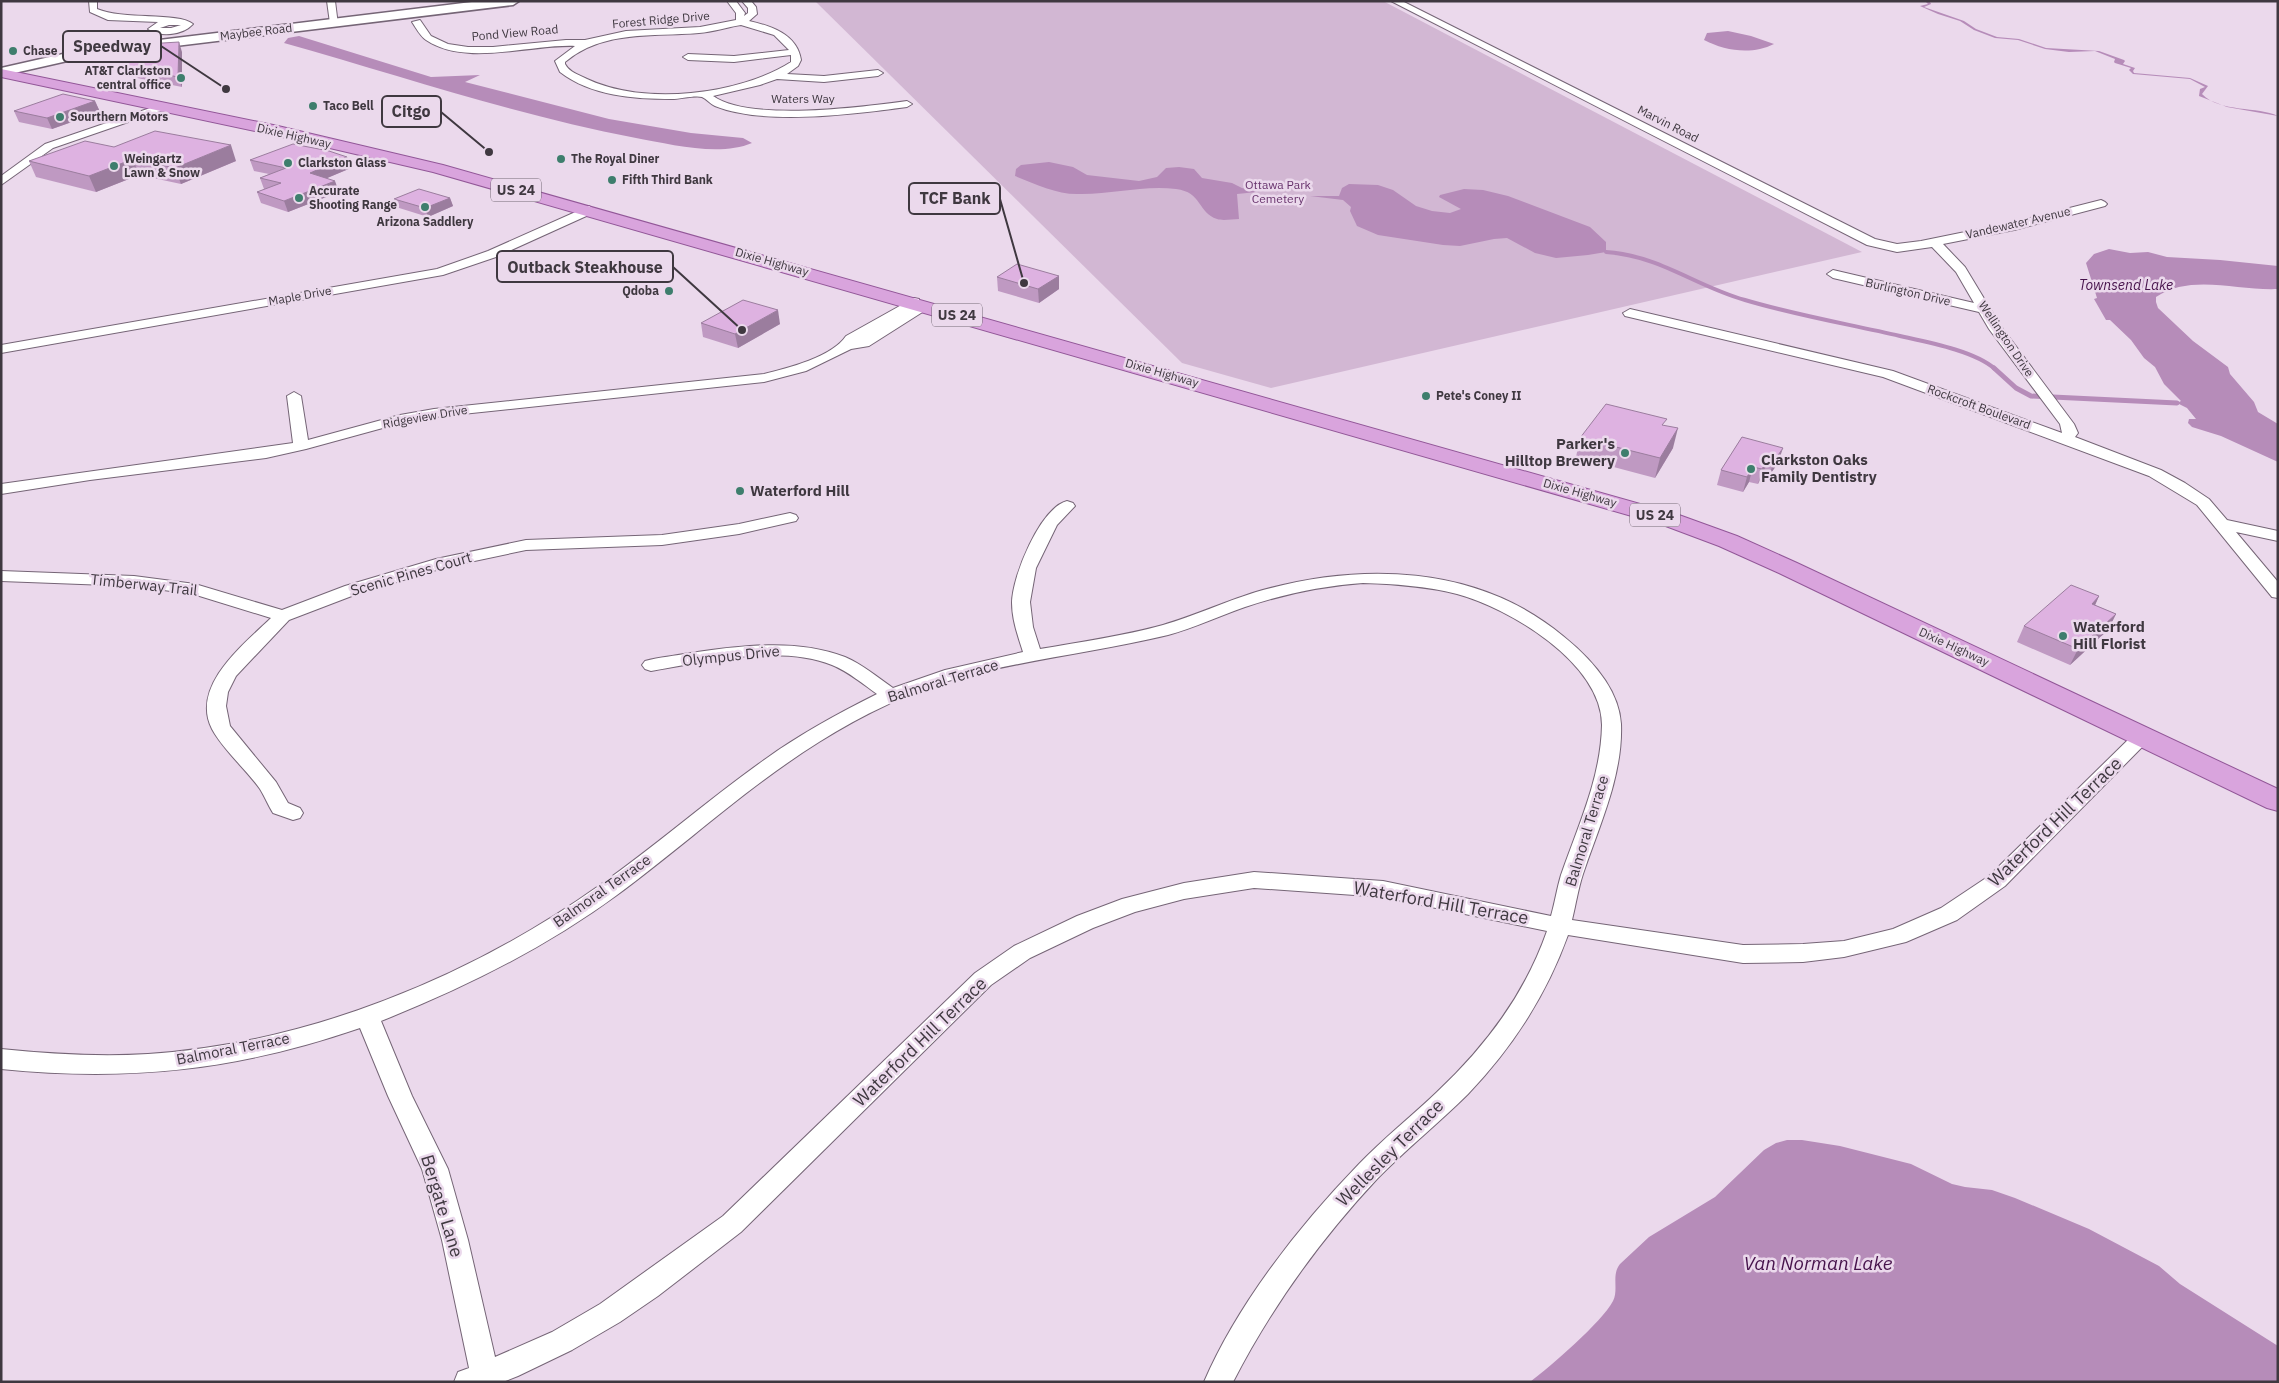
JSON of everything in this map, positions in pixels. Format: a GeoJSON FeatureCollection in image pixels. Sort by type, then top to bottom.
{"type":"FeatureCollection","features":[{"type":"Feature","properties":{"kind":"main road","name":"Maybee Road"},"geometry":{"type":"LineString","coordinates":[[1,73],[172,31],[335,23],[513,1]]}},
{"type":"Feature","properties":{"kind":"main road","name":"Dixie Highway"},"geometry":{"type":"LineString","coordinates":[[1,73],[159,108],[278,131],[437,168],[920,304],[1671,520],[1728,541],[1788,568],[2278,801]]}},
{"type":"Feature","properties":{"kind":"street"},"geometry":{"type":"LineString","coordinates":[[94,1],[93,10],[108,17],[167,20],[172,31]]}},
{"type":"Feature","properties":{"kind":"street"},"geometry":{"type":"LineString","coordinates":[[331,1],[335,23]]}},
{"type":"Feature","properties":{"kind":"street"},"geometry":{"type":"LineString","coordinates":[[731,1],[738,8],[741,22],[753,14],[749,4],[738,8]]}},
{"type":"Feature","properties":{"kind":"street","name":"Marvin Road"},"geometry":{"type":"LineString","coordinates":[[1395,1],[1866,240],[1897,248],[1934,242]]}},
{"type":"Feature","properties":{"kind":"street","name":"Forest Ridge Drive"},"geometry":{"type":"LineString","coordinates":[[741,22],[776,31],[789,42],[797,60],[795,64],[778,76],[736,88],[704,94],[642,95],[596,87],[569,74],[559,65],[566,54],[587,44],[620,35],[699,30],[741,22]]}},
{"type":"Feature","properties":{"kind":"street","name":"Pond View Road"},"geometry":{"type":"LineString","coordinates":[[419,26],[423,35],[457,49],[494,50],[564,42],[587,44]]}},
{"type":"Feature","properties":{"kind":"street"},"geometry":{"type":"LineString","coordinates":[[688,57],[722,59],[794,52]]}},
{"type":"Feature","properties":{"kind":"street"},"geometry":{"type":"LineString","coordinates":[[778,76],[824,79],[878,73]]}},
{"type":"Feature","properties":{"kind":"street","name":"Waters Way"},"geometry":{"type":"LineString","coordinates":[[704,94],[715,104],[726,107],[778,112],[850,111],[907,104]]}},
{"type":"Feature","properties":{"kind":"street"},"geometry":{"type":"LineString","coordinates":[[1,182],[49,146],[159,108]]}},
{"type":"Feature","properties":{"kind":"street","name":"Vandewater Avenue"},"geometry":{"type":"LineString","coordinates":[[1934,242],[2014,226],[2101,204]]}},
{"type":"Feature","properties":{"kind":"street","name":"Maple Drive"},"geometry":{"type":"LineString","coordinates":[[1,349],[439,272],[492,254],[589,210]]}},
{"type":"Feature","properties":{"kind":"street","name":"Wellington Drive"},"geometry":{"type":"LineString","coordinates":[[1934,242],[1961,270],[2012,351],[2067,424],[2070,433],[2067,439]]}},
{"type":"Feature","properties":{"kind":"street","name":"Burlington Drive"},"geometry":{"type":"LineString","coordinates":[[1833,274],[1984,308]]}},
{"type":"Feature","properties":{"kind":"street","name":"Ridgeview Drive"},"geometry":{"type":"LineString","coordinates":[[1,489],[135,469],[234,458],[301,446],[400,419],[434,413],[751,381],[802,368],[847,346],[851,339],[920,304]]}},
{"type":"Feature","properties":{"kind":"street","name":"Rockcroft Boulevard"},"geometry":{"type":"LineString","coordinates":[[1630,313],[1888,374],[2155,473],[2203,502],[2278,593]]}},
{"type":"Feature","properties":{"kind":"street"},"geometry":{"type":"LineString","coordinates":[[294,396],[301,446]]}},
{"type":"Feature","properties":{"kind":"street"},"geometry":{"type":"LineString","coordinates":[[1033,656],[1024,627],[1021,602],[1028,568],[1050,523],[1067,506]]}},
{"type":"Feature","properties":{"kind":"street","name":"Scenic Pines Court"},"geometry":{"type":"LineString","coordinates":[[293,813],[280,808],[269,787],[221,727],[217,706],[219,692],[227,674],[241,656],[284,616],[328,598],[442,563],[510,548],[546,544],[662,540],[739,529],[790,518]]}},
{"type":"Feature","properties":{"kind":"street"},"geometry":{"type":"LineString","coordinates":[[2222,524],[2278,536]]}},
{"type":"Feature","properties":{"kind":"street","name":"Timberway Trail"},"geometry":{"type":"LineString","coordinates":[[1,576],[134,581],[195,589],[284,616]]}},
{"type":"Feature","properties":{"kind":"street","name":"Balmoral Terrace"},"geometry":{"type":"LineString","coordinates":[[1,1060],[59,1066],[167,1062],[268,1045],[367,1016],[449,982],[523,945],[604,893],[782,755],[844,718],[890,695],[949,676],[1033,656],[1165,630],[1215,611],[1300,586],[1345,580],[1391,579],[1439,583],[1480,595],[1514,610],[1541,626],[1576,655],[1599,685],[1612,724],[1606,768],[1591,826],[1571,880],[1560,926]]}},
{"type":"Feature","properties":{"kind":"street","name":"Olympus Drive"},"geometry":{"type":"LineString","coordinates":[[651,665],[772,651],[797,651],[833,659],[849,666],[890,695]]}},
{"type":"Feature","properties":{"kind":"street","name":"Waterford Hill Terrace"},"geometry":{"type":"LineString","coordinates":[[476,1378],[508,1366],[562,1341],[610,1313],[732,1224],[949,1010],[983,979],[1022,952],[1085,922],[1130,905],[1184,890],[1254,880],[1383,889],[1511,914],[1560,926],[1743,954],[1844,950],[1898,936],[1949,914],[1997,881],[2142,737]]}},
{"type":"Feature","properties":{"kind":"street","name":"Wellesley Terrace"},"geometry":{"type":"LineString","coordinates":[[1218,1382],[1280,1278],[1325,1219],[1375,1165],[1473,1073],[1518,1016],[1545,967],[1560,926]]}},
{"type":"Feature","properties":{"kind":"street","name":"Bergate Lane"},"geometry":{"type":"LineString","coordinates":[[367,1016],[400,1096],[435,1169],[455,1240],[476,1378]]}},
{"type":"Feature","properties":{"kind":"green space","name":"Ottawa Park Cemetery"},"geometry":{"type":"Polygon","coordinates":[[[815,1],[1383,1],[1862,252],[1271,388],[1182,363],[815,1]]]}},
{"type":"Feature","properties":{"kind":"water"},"geometry":{"type":"Polygon","coordinates":[[[1925,1],[1930,2],[1931,4],[1924,7],[1964,21],[1976,29],[1997,37],[2019,39],[2046,48],[2099,51],[2124,60],[2123,64],[2135,68],[2134,73],[2190,78],[2208,86],[2202,94],[2210,100],[2199,96],[2200,89],[2205,87],[2190,79],[2133,74],[2129,70],[2131,68],[2115,63],[2115,59],[2095,51],[2069,52],[2045,49],[2018,40],[1995,38],[1974,30],[1960,21],[1920,6],[1928,4],[1925,1]]]}},
{"type":"Feature","properties":{"kind":"water"},"geometry":{"type":"Polygon","coordinates":[[[1728,31],[1774,44],[1757,50],[1739,50],[1721,47],[1704,40],[1707,33],[1728,31]]]}},
{"type":"Feature","properties":{"kind":"water"},"geometry":{"type":"Polygon","coordinates":[[[299,36],[431,77],[480,75],[465,82],[609,119],[691,133],[743,138],[752,143],[725,149],[694,148],[591,129],[503,107],[284,43],[288,38],[299,36]]]}},
{"type":"Feature","properties":{"kind":"water"},"geometry":{"type":"Polygon","coordinates":[[[2221,105],[2260,111],[2278,116],[2227,107],[2221,105]]]}},
{"type":"Feature","properties":{"kind":"water"},"geometry":{"type":"Polygon","coordinates":[[[1049,162],[1073,167],[1087,175],[1139,181],[1157,177],[1166,168],[1194,169],[1202,178],[1232,183],[1257,192],[1237,194],[1239,219],[1222,220],[1206,212],[1191,194],[1176,189],[1151,188],[1090,194],[1069,194],[1046,188],[1015,176],[1016,169],[1021,165],[1049,162]]]}},
{"type":"Feature","properties":{"kind":"water"},"geometry":{"type":"Polygon","coordinates":[[[1349,184],[1378,185],[1393,190],[1416,206],[1432,211],[1450,213],[1461,209],[1439,197],[1440,195],[1464,189],[1483,190],[1508,196],[1590,227],[1606,242],[1606,252],[1556,258],[1535,253],[1507,238],[1460,246],[1378,235],[1357,226],[1350,211],[1351,207],[1343,200],[1310,196],[1339,196],[1342,188],[1349,184]]]}},
{"type":"Feature","properties":{"kind":"water","name":"Townsend Lake"},"geometry":{"type":"Polygon","coordinates":[[[2109,249],[2130,253],[2148,252],[2167,257],[2278,266],[2278,289],[2199,284],[2170,290],[2156,297],[2156,302],[2158,308],[2193,341],[2228,367],[2230,374],[2254,402],[2258,412],[2278,424],[2278,462],[2221,436],[2192,427],[2188,423],[2189,419],[2196,419],[2187,408],[2177,403],[2181,401],[2164,384],[2155,367],[2144,358],[2131,340],[2110,320],[2106,320],[2094,299],[2097,298],[2086,263],[2094,254],[2109,249]]]}},
{"type":"Feature","properties":{"kind":"water","name":"Van Norman Lake"},"geometry":{"type":"Polygon","coordinates":[[[1787,1140],[1802,1140],[1840,1146],[1911,1164],[1952,1184],[1992,1190],[2089,1229],[2159,1266],[2180,1284],[2278,1346],[2278,1382],[1530,1382],[1575,1344],[1607,1310],[1615,1296],[1615,1277],[1620,1264],[1649,1237],[1715,1197],[1764,1150],[1776,1143],[1787,1140]]]}},
{"type":"Feature","properties":{"kind":"building"},"geometry":{"type":"Polygon","coordinates":[[[179,42],[178,77],[128,67],[130,45],[179,42]]]}},
{"type":"Feature","properties":{"kind":"building"},"geometry":{"type":"Polygon","coordinates":[[[63,94],[95,101],[47,118],[14,111],[63,94]]]}},
{"type":"Feature","properties":{"kind":"building"},"geometry":{"type":"Polygon","coordinates":[[[155,131],[231,145],[175,168],[133,159],[89,176],[29,161],[85,141],[114,147],[155,131]]]}},
{"type":"Feature","properties":{"kind":"building"},"geometry":{"type":"Polygon","coordinates":[[[293,144],[329,151],[347,157],[310,173],[335,181],[284,201],[257,192],[281,183],[260,178],[286,168],[250,160],[293,144]]]}},
{"type":"Feature","properties":{"kind":"building"},"geometry":{"type":"Polygon","coordinates":[[[419,189],[450,198],[425,208],[394,199],[419,189]]]}},
{"type":"Feature","properties":{"kind":"building"},"geometry":{"type":"Polygon","coordinates":[[[1017,264],[1059,276],[1038,289],[997,277],[1017,264]]]}},
{"type":"Feature","properties":{"kind":"building"},"geometry":{"type":"Polygon","coordinates":[[[743,300],[778,310],[735,334],[701,323],[743,300]]]}},
{"type":"Feature","properties":{"kind":"building"},"geometry":{"type":"Polygon","coordinates":[[[1606,404],[1667,419],[1662,425],[1678,428],[1660,458],[1580,438],[1606,404]]]}},
{"type":"Feature","properties":{"kind":"building"},"geometry":{"type":"Polygon","coordinates":[[[1742,437],[1783,448],[1774,461],[1768,459],[1762,469],[1753,467],[1747,477],[1721,470],[1742,437]]]}},
{"type":"Feature","properties":{"kind":"building"},"geometry":{"type":"Polygon","coordinates":[[[2071,585],[2099,596],[2092,604],[2116,614],[2078,649],[2024,626],[2071,585]]]}},
{"type":"Feature","properties":{"kind":"waterway"},"geometry":{"type":"LineString","coordinates":[[1606,252],[1644,259],[1745,300],[1802,315],[1950,348],[1976,357],[1995,369]]}},
{"type":"Feature","properties":{"kind":"waterway"},"geometry":{"type":"LineString","coordinates":[[1994,368],[2016,388],[2031,396],[2177,403]]}},
{"type":"Feature","properties":{"kind":"place","name":"Chase"},"geometry":{"type":"Point","coordinates":[13,51]}},
{"type":"Feature","properties":{"kind":"place","name":"AT&T Clarkston central office"},"geometry":{"type":"Point","coordinates":[181,78]}},
{"type":"Feature","properties":{"kind":"place","name":"Speedway"},"geometry":{"type":"Point","coordinates":[226,89]}},
{"type":"Feature","properties":{"kind":"place","name":"Taco Bell"},"geometry":{"type":"Point","coordinates":[313,106]}},
{"type":"Feature","properties":{"kind":"place","name":"Sourthern Motors"},"geometry":{"type":"Point","coordinates":[60,117]}},
{"type":"Feature","properties":{"kind":"place","name":"Citgo"},"geometry":{"type":"Point","coordinates":[489,152]}},
{"type":"Feature","properties":{"kind":"place","name":"The Royal Diner"},"geometry":{"type":"Point","coordinates":[561,159]}},
{"type":"Feature","properties":{"kind":"place","name":"Clarkston Glass"},"geometry":{"type":"Point","coordinates":[288,163]}},
{"type":"Feature","properties":{"kind":"place","name":"Weingartz Lawn & Snow"},"geometry":{"type":"Point","coordinates":[114,166]}},
{"type":"Feature","properties":{"kind":"place","name":"Fifth Third Bank"},"geometry":{"type":"Point","coordinates":[612,180]}},
{"type":"Feature","properties":{"kind":"place","name":"Accurate Shooting Range"},"geometry":{"type":"Point","coordinates":[299,198]}},
{"type":"Feature","properties":{"kind":"place","name":"Arizona Saddlery"},"geometry":{"type":"Point","coordinates":[425,207]}},
{"type":"Feature","properties":{"kind":"place","name":"TCF Bank"},"geometry":{"type":"Point","coordinates":[1024,283]}},
{"type":"Feature","properties":{"kind":"place","name":"Qdoba"},"geometry":{"type":"Point","coordinates":[669,291]}},
{"type":"Feature","properties":{"kind":"place","name":"Outback Steakhouse"},"geometry":{"type":"Point","coordinates":[742,330]}},
{"type":"Feature","properties":{"kind":"place","name":"Pete's Coney II"},"geometry":{"type":"Point","coordinates":[1426,396]}},
{"type":"Feature","properties":{"kind":"place","name":"Parker's Hilltop Brewery"},"geometry":{"type":"Point","coordinates":[1625,453]}},
{"type":"Feature","properties":{"kind":"place","name":"Clarkston Oaks Family Dentistry"},"geometry":{"type":"Point","coordinates":[1751,469]}},
{"type":"Feature","properties":{"kind":"place","name":"Waterford Hill"},"geometry":{"type":"Point","coordinates":[740,491]}},
{"type":"Feature","properties":{"kind":"place","name":"Waterford Hill Florist"},"geometry":{"type":"Point","coordinates":[2063,636]}}]}
